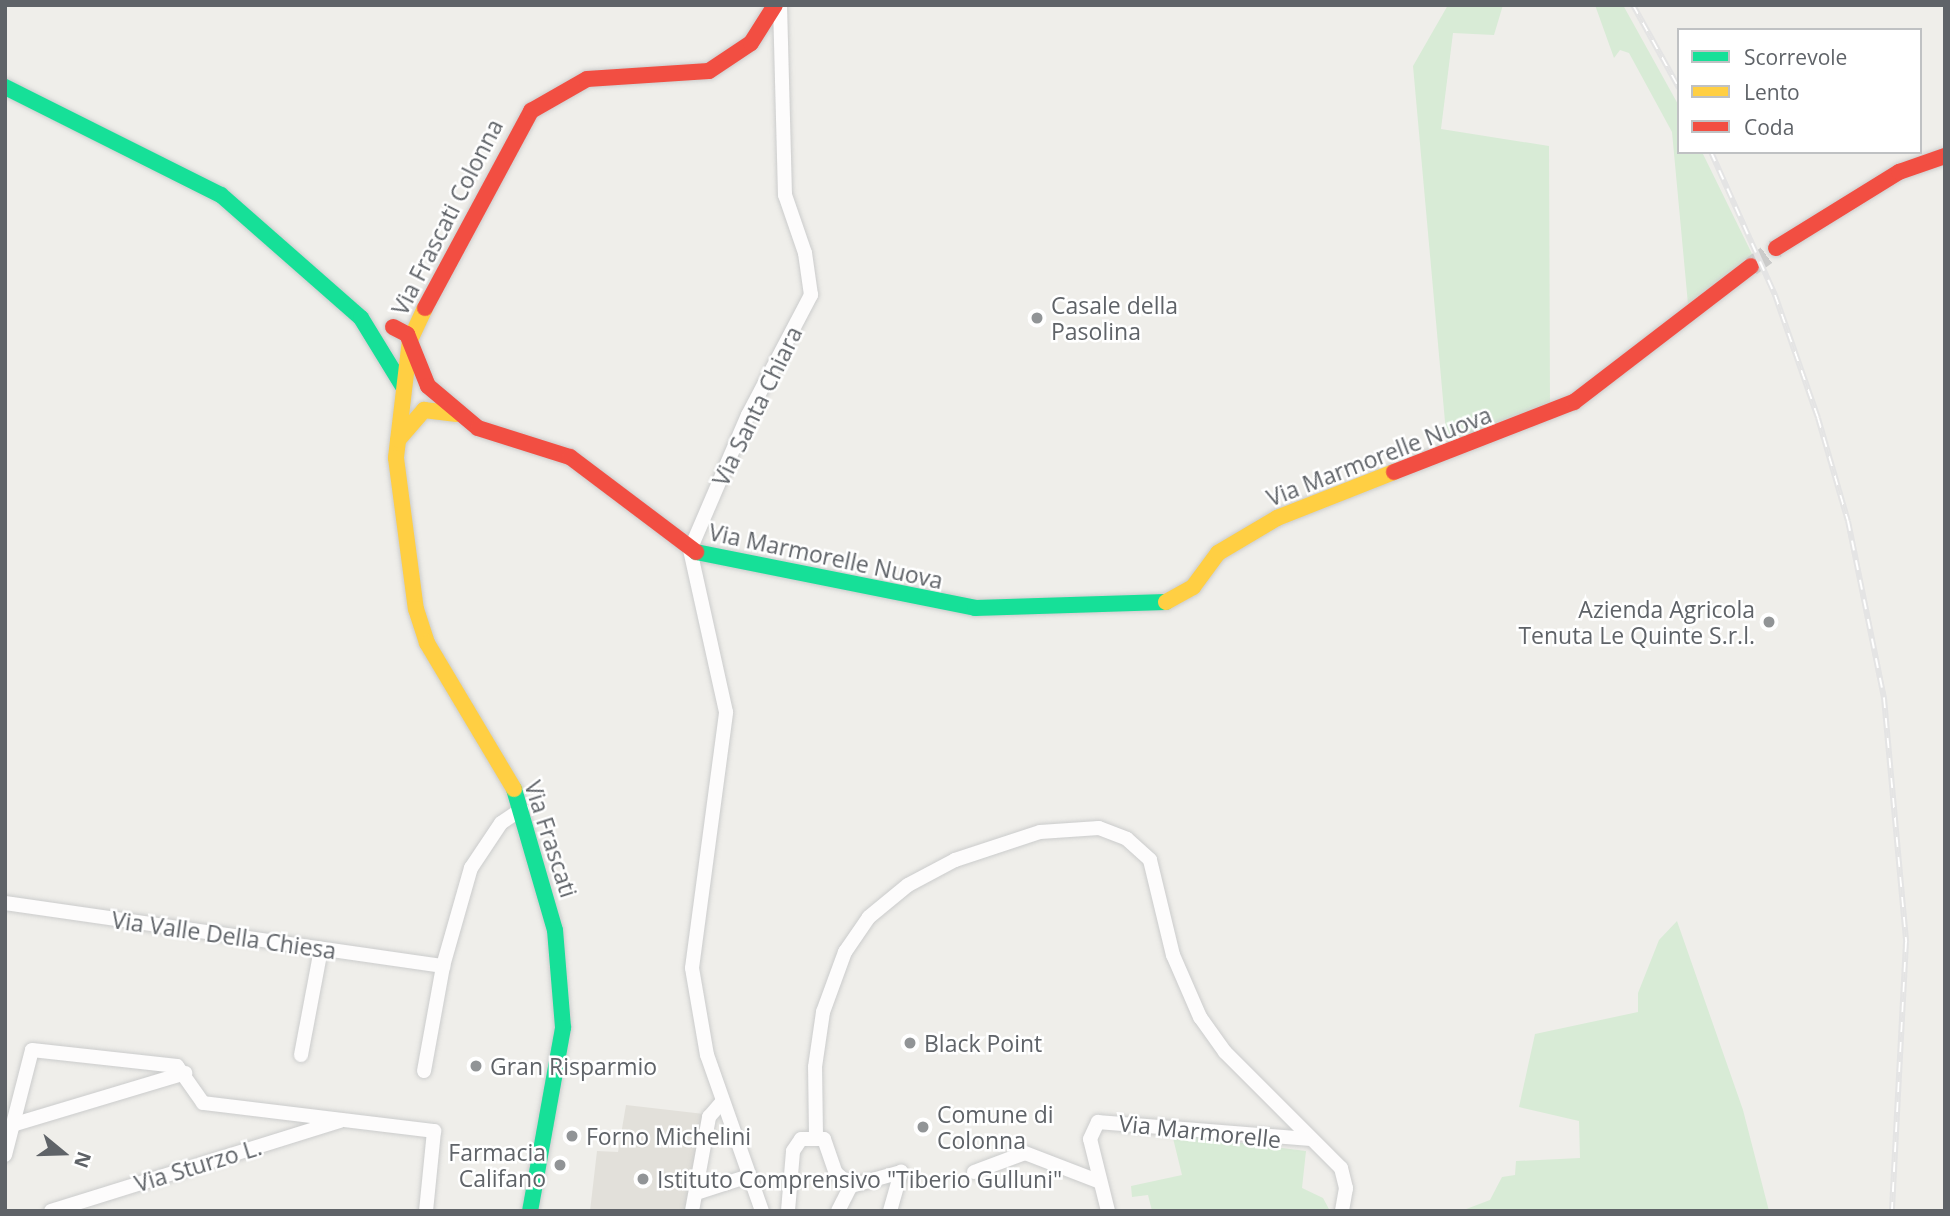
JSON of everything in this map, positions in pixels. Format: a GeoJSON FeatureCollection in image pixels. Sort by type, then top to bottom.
{"type":"FeatureCollection","features":[{"type":"Feature","properties":{"kind":"street","name":"Via Frascati Colonna"},"geometry":{"type":"LineString","coordinates":[[398,419],[409,346],[426,298],[509,140],[535,107],[587,79],[709,71],[751,43],[778,5]]}},
{"type":"Feature","properties":{"kind":"street","name":"Via Santa Chiara"},"geometry":{"type":"LineString","coordinates":[[690,550],[748,415],[777,365],[811,295],[806,253],[785,195],[778,5]]}},
{"type":"Feature","properties":{"kind":"street"},"geometry":{"type":"LineString","coordinates":[[5,87],[208,186],[351,309],[384,349],[402,385]]}},
{"type":"Feature","properties":{"kind":"street"},"geometry":{"type":"LineString","coordinates":[[1776,248],[1899,172],[1945,156]]}},
{"type":"Feature","properties":{"kind":"street","name":"Via Marmorelle Nuova"},"geometry":{"type":"LineString","coordinates":[[393,327],[407,334],[409,346],[424,382],[463,416],[496,439],[570,457],[690,550],[734,565],[975,608],[1166,602],[1193,587],[1218,552],[1277,519],[1574,402],[1752,266]]}},
{"type":"Feature","properties":{"kind":"street"},"geometry":{"type":"LineString","coordinates":[[351,309],[393,327],[411,320],[426,298]]}},
{"type":"Feature","properties":{"kind":"street"},"geometry":{"type":"LineString","coordinates":[[384,349],[399,353],[409,346]]}},
{"type":"Feature","properties":{"kind":"street","name":"Via Marmorelle Nuova"},"geometry":{"type":"LineString","coordinates":[[396,458],[401,432],[419,412],[440,409],[463,416]]}},
{"type":"Feature","properties":{"kind":"street","name":"Via Frascati"},"geometry":{"type":"LineString","coordinates":[[398,419],[396,458],[403,544],[421,629],[522,809],[555,930],[563,1028],[530,1211]]}},
{"type":"Feature","properties":{"kind":"street"},"geometry":{"type":"LineString","coordinates":[[690,550],[726,712],[692,968],[721,1102],[762,1211]]}},
{"type":"Feature","properties":{"kind":"street"},"geometry":{"type":"LineString","coordinates":[[424,1071],[443,966],[473,863],[501,822],[522,809]]}},
{"type":"Feature","properties":{"kind":"street"},"geometry":{"type":"LineString","coordinates":[[851,1186],[813,1136],[815,1067],[823,1012],[845,952],[869,917],[908,885],[955,860],[1040,832],[1088,827],[1122,836],[1150,860],[1173,955],[1203,1023],[1344,1174],[1342,1211]]}},
{"type":"Feature","properties":{"kind":"street","name":"Via Valle Della Chiesa"},"geometry":{"type":"LineString","coordinates":[[5,903],[443,966]]}},
{"type":"Feature","properties":{"kind":"street"},"geometry":{"type":"LineString","coordinates":[[301,1055],[321,949]]}},
{"type":"Feature","properties":{"kind":"street"},"geometry":{"type":"LineString","coordinates":[[5,1155],[32,1050],[177,1066],[185,1073],[191,1094],[203,1103],[434,1131],[426,1211]]}},
{"type":"Feature","properties":{"kind":"street"},"geometry":{"type":"LineString","coordinates":[[12,1125],[185,1073]]}},
{"type":"Feature","properties":{"kind":"street"},"geometry":{"type":"LineString","coordinates":[[692,1211],[709,1117],[721,1102]]}},
{"type":"Feature","properties":{"kind":"street","name":"Via Sturzo L."},"geometry":{"type":"LineString","coordinates":[[51,1211],[345,1119]]}},
{"type":"Feature","properties":{"kind":"street","name":"Via Marmorelle"},"geometry":{"type":"LineString","coordinates":[[1100,1182],[1092,1127],[1101,1122],[1187,1126],[1310,1139]]}},
{"type":"Feature","properties":{"kind":"street"},"geometry":{"type":"LineString","coordinates":[[788,1211],[794,1147],[813,1136]]}},
{"type":"Feature","properties":{"kind":"street"},"geometry":{"type":"LineString","coordinates":[[974,1172],[1025,1153],[1100,1182],[1108,1211]]}},
{"type":"Feature","properties":{"kind":"street"},"geometry":{"type":"LineString","coordinates":[[838,1211],[851,1186],[901,1172],[890,1211]]}},
{"type":"Feature","properties":{"kind":"street"},"geometry":{"type":"LineString","coordinates":[[695,1193],[749,1176]]}},
{"type":"Feature","properties":{"kind":"shaded area","name":"Istituto Comprensivo \"Tiberio Gulluni\""},"geometry":{"type":"Polygon","coordinates":[[[626,1105],[704,1114],[686,1211],[590,1211],[597,1151],[618,1152],[626,1105]]]}},
{"type":"Feature","properties":{"kind":"green space"},"geometry":{"type":"Polygon","coordinates":[[[1448,5],[1503,5],[1494,35],[1453,33],[1441,129],[1549,146],[1550,405],[1447,444],[1413,66],[1448,5]]]}},
{"type":"Feature","properties":{"kind":"green space"},"geometry":{"type":"Polygon","coordinates":[[[1595,5],[1623,5],[1677,102],[1677,154],[1703,154],[1754,258],[1688,304],[1672,132],[1629,53],[1620,50],[1614,58],[1595,5]]]}},
{"type":"Feature","properties":{"kind":"green space"},"geometry":{"type":"Polygon","coordinates":[[[1677,921],[1743,1110],[1769,1211],[1461,1211],[1490,1200],[1502,1177],[1515,1175],[1516,1161],[1580,1158],[1579,1121],[1519,1107],[1535,1034],[1638,1012],[1638,993],[1659,940],[1677,921]]]}},
{"type":"Feature","properties":{"kind":"green space"},"geometry":{"type":"Polygon","coordinates":[[[1172,1134],[1306,1151],[1302,1188],[1323,1198],[1330,1211],[1152,1211],[1148,1195],[1132,1197],[1131,1186],[1182,1175],[1172,1134]]]}},
{"type":"Feature","properties":{"kind":"tunnel"},"geometry":{"type":"LineString","coordinates":[[1751,266],[1776,248]]}},
{"type":"Feature","properties":{"kind":"railway"},"geometry":{"type":"LineString","coordinates":[[1633,5],[1677,84]]}},
{"type":"Feature","properties":{"kind":"railway"},"geometry":{"type":"LineString","coordinates":[[1712,154],[1775,295],[1818,418],[1848,521],[1884,698],[1906,942],[1892,1211]]}},
{"type":"Feature","properties":{"kind":"traffic: fast"},"geometry":{"type":"LineString","coordinates":[[5,87],[221,195],[361,318],[402,385]]}},
{"type":"Feature","properties":{"kind":"traffic: fast"},"geometry":{"type":"LineString","coordinates":[[696,552],[975,608],[1166,602]]}},
{"type":"Feature","properties":{"kind":"traffic: fast"},"geometry":{"type":"LineString","coordinates":[[514,789],[555,930],[563,1028],[530,1211]]}},
{"type":"Feature","properties":{"kind":"traffic: slow"},"geometry":{"type":"LineString","coordinates":[[425,308],[410,340],[396,458],[416,609],[427,643],[514,789]]}},
{"type":"Feature","properties":{"kind":"traffic: slow"},"geometry":{"type":"LineString","coordinates":[[398,440],[424,410],[457,414]]}},
{"type":"Feature","properties":{"kind":"traffic: slow"},"geometry":{"type":"LineString","coordinates":[[1166,602],[1193,587],[1218,553],[1277,518],[1394,472]]}},
{"type":"Feature","properties":{"kind":"traffic: jam"},"geometry":{"type":"LineString","coordinates":[[425,308],[531,111],[587,79],[709,71],[751,43],[775,5]]}},
{"type":"Feature","properties":{"kind":"traffic: jam"},"geometry":{"type":"LineString","coordinates":[[1776,248],[1899,172],[1945,156]]}},
{"type":"Feature","properties":{"kind":"traffic: jam"},"geometry":{"type":"LineString","coordinates":[[1394,472],[1574,402],[1751,266]]}},
{"type":"Feature","properties":{"kind":"traffic: jam"},"geometry":{"type":"LineString","coordinates":[[393,327],[407,334],[428,386],[478,428],[570,457],[696,552]]}},
{"type":"Feature","properties":{"kind":"place","name":"Casale della Pasolina"},"geometry":{"type":"Point","coordinates":[1037,318]}},
{"type":"Feature","properties":{"kind":"place","name":"Azienda Agricola Tenuta Le Quinte S.r.l."},"geometry":{"type":"Point","coordinates":[1769,622]}},
{"type":"Feature","properties":{"kind":"place","name":"Black Point"},"geometry":{"type":"Point","coordinates":[910,1043]}},
{"type":"Feature","properties":{"kind":"place","name":"Gran Risparmio"},"geometry":{"type":"Point","coordinates":[476,1066]}},
{"type":"Feature","properties":{"kind":"place","name":"Comune di Colonna"},"geometry":{"type":"Point","coordinates":[923,1127]}},
{"type":"Feature","properties":{"kind":"place","name":"Forno Michelini"},"geometry":{"type":"Point","coordinates":[572,1136]}},
{"type":"Feature","properties":{"kind":"place","name":"Farmacia Califano"},"geometry":{"type":"Point","coordinates":[560,1165]}},
{"type":"Feature","properties":{"kind":"place","name":"Istituto Comprensivo \"Tiberio Gulluni\""},"geometry":{"type":"Point","coordinates":[643,1179]}}]}
